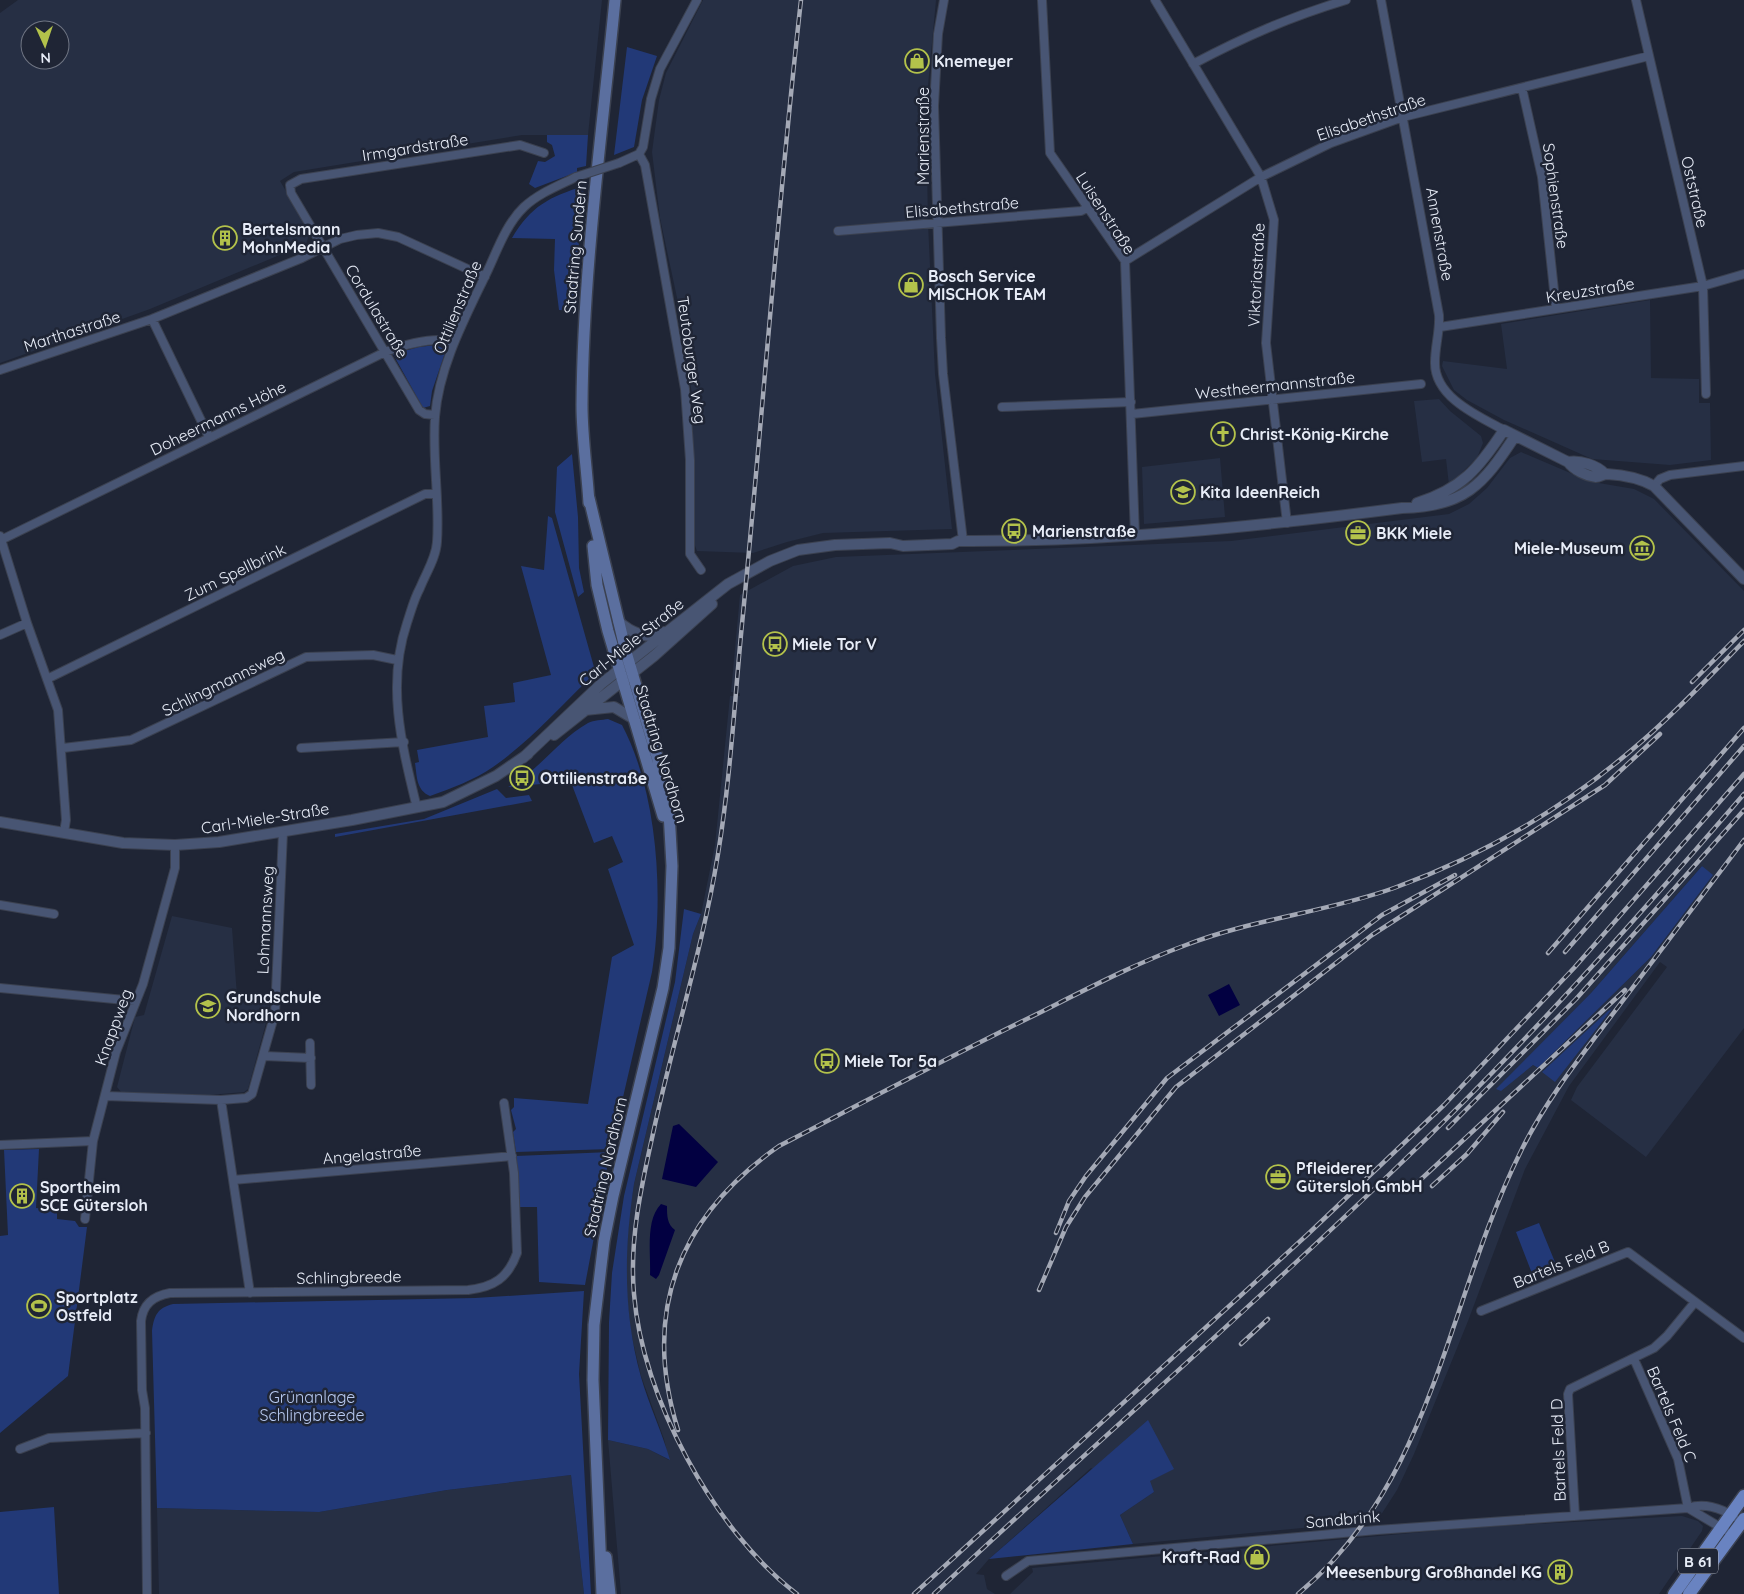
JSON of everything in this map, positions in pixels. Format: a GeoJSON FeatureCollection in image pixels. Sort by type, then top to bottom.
{"type":"FeatureCollection","features":[{"type":"Feature","properties":{"kind":"main road","name":"Stadtring Sundern"},"geometry":{"type":"LineString","coordinates":[[589,498],[628,672],[619,670],[597,585],[589,498],[582,406],[590,256],[615,0]]}},
{"type":"Feature","properties":{"kind":"main road","name":"Stadtring Nordhorn"},"geometry":{"type":"LineString","coordinates":[[628,672],[634,720],[670,836]]}},
{"type":"Feature","properties":{"kind":"main road","name":"Stadtring Nordhorn"},"geometry":{"type":"LineString","coordinates":[[602,1594],[593,1380],[594,1325],[604,1241],[613,1196],[663,988],[669,948],[672,866],[669,812],[658,760],[628,672]]}},
{"type":"Feature","properties":{"kind":"main road","name":"B 61"},"geometry":{"type":"LineString","coordinates":[[1674,1594],[1744,1496]]}},
{"type":"Feature","properties":{"kind":"main road","name":"Stadtring Nordhorn"},"geometry":{"type":"LineString","coordinates":[[599,1508],[610,1594]]}},
{"type":"Feature","properties":{"kind":"main road","name":"B 61"},"geometry":{"type":"LineString","coordinates":[[1690,1594],[1743,1521]]}},
{"type":"Feature","properties":{"kind":"street"},"geometry":{"type":"LineString","coordinates":[[638,154],[643,147],[660,69],[697,0]]}},
{"type":"Feature","properties":{"kind":"street","name":"Marienstraße"},"geometry":{"type":"LineString","coordinates":[[944,0],[938,34],[934,106],[937,223],[943,374],[961,541]]}},
{"type":"Feature","properties":{"kind":"street","name":"Luisenstraße"},"geometry":{"type":"LineString","coordinates":[[1042,0],[1050,153],[1125,262],[1135,536]]}},
{"type":"Feature","properties":{"kind":"street","name":"Viktoriastraße"},"geometry":{"type":"LineString","coordinates":[[1155,0],[1261,177],[1272,208],[1275,230],[1266,343],[1287,523]]}},
{"type":"Feature","properties":{"kind":"street"},"geometry":{"type":"LineString","coordinates":[[1193,64],[1250,34],[1303,13],[1346,0]]}},
{"type":"Feature","properties":{"kind":"street","name":"Annenstraße"},"geometry":{"type":"LineString","coordinates":[[1381,0],[1440,315],[1435,361],[1441,383],[1450,396],[1463,406],[1515,436]]}},
{"type":"Feature","properties":{"kind":"street","name":"Oststraße"},"geometry":{"type":"LineString","coordinates":[[1636,0],[1703,286],[1706,394]]}},
{"type":"Feature","properties":{"kind":"street","name":"Elisabethstraße"},"geometry":{"type":"LineString","coordinates":[[1125,262],[1261,177],[1331,143],[1403,117],[1649,56]]}},
{"type":"Feature","properties":{"kind":"street","name":"Sophienstraße"},"geometry":{"type":"LineString","coordinates":[[1522,88],[1542,177],[1556,309]]}},
{"type":"Feature","properties":{"kind":"street","name":"Irmgardstraße"},"geometry":{"type":"LineString","coordinates":[[290,184],[301,179],[520,145],[544,153]]}},
{"type":"Feature","properties":{"kind":"street","name":"Ottilienstraße"},"geometry":{"type":"LineString","coordinates":[[417,808],[397,702],[397,660],[406,625],[419,590],[432,563],[437,544],[435,415],[454,342],[516,216],[543,193],[576,177],[619,163],[638,154]]}},
{"type":"Feature","properties":{"kind":"street","name":"Teutoburger Weg"},"geometry":{"type":"LineString","coordinates":[[638,154],[644,165],[686,389],[690,460],[690,554],[701,570]]}},
{"type":"Feature","properties":{"kind":"street","name":"Cordulastraße"},"geometry":{"type":"LineString","coordinates":[[290,184],[291,192],[322,247],[419,410],[425,414],[435,415]]}},
{"type":"Feature","properties":{"kind":"street","name":"Elisabethstraße"},"geometry":{"type":"LineString","coordinates":[[838,230],[1081,211],[1087,208]]}},
{"type":"Feature","properties":{"kind":"street","name":"Marthastraße"},"geometry":{"type":"LineString","coordinates":[[0,370],[152,318],[302,258],[322,247],[357,235],[389,234],[416,243],[485,277]]}},
{"type":"Feature","properties":{"kind":"street","name":"Kreuzstraße"},"geometry":{"type":"LineString","coordinates":[[1440,327],[1703,286],[1744,274]]}},
{"type":"Feature","properties":{"kind":"street"},"geometry":{"type":"LineString","coordinates":[[152,318],[210,437]]}},
{"type":"Feature","properties":{"kind":"street","name":"Doheermanns Höhe"},"geometry":{"type":"LineString","coordinates":[[64,832],[66,820],[63,748],[58,710],[27,623],[0,538],[385,352],[419,343],[447,340],[454,342]]}},
{"type":"Feature","properties":{"kind":"street","name":"Westheermannstraße"},"geometry":{"type":"LineString","coordinates":[[1132,414],[1421,384]]}},
{"type":"Feature","properties":{"kind":"street"},"geometry":{"type":"LineString","coordinates":[[1002,406],[1131,402]]}},
{"type":"Feature","properties":{"kind":"street","name":"Carl-Miele-Straße"},"geometry":{"type":"LineString","coordinates":[[1402,508],[1442,494],[1472,474],[1504,430]]}},
{"type":"Feature","properties":{"kind":"street"},"geometry":{"type":"LineString","coordinates":[[1515,436],[1568,462],[1573,469],[1584,473],[1597,477],[1605,474],[1637,478],[1654,486],[1742,572]]}},
{"type":"Feature","properties":{"kind":"street","name":"Carl-Miele-Straße"},"geometry":{"type":"LineString","coordinates":[[628,672],[674,626],[741,576],[770,561],[798,550],[835,544],[890,542],[902,546],[952,544],[961,541],[1135,536],[1287,523],[1445,503],[1468,492],[1486,476],[1515,436]]}},
{"type":"Feature","properties":{"kind":"street"},"geometry":{"type":"LineString","coordinates":[[1654,486],[1660,479],[1670,475],[1744,466]]}},
{"type":"Feature","properties":{"kind":"street","name":"Zum Spellbrink"},"geometry":{"type":"LineString","coordinates":[[47,679],[425,494],[436,494]]}},
{"type":"Feature","properties":{"kind":"street","name":"Carl-Miele-Straße"},"geometry":{"type":"LineString","coordinates":[[0,822],[122,843],[175,845],[218,842],[283,832],[443,802],[472,790],[523,758],[731,588],[741,576]]}},
{"type":"Feature","properties":{"kind":"street"},"geometry":{"type":"LineString","coordinates":[[618,621],[637,634],[649,636],[660,634],[674,626]]}},
{"type":"Feature","properties":{"kind":"street"},"geometry":{"type":"LineString","coordinates":[[0,635],[27,623]]}},
{"type":"Feature","properties":{"kind":"street","name":"Schlingmannsweg"},"geometry":{"type":"LineString","coordinates":[[63,748],[132,740],[306,657],[373,655],[397,660]]}},
{"type":"Feature","properties":{"kind":"street","name":"Carl-Miele-Straße"},"geometry":{"type":"LineString","coordinates":[[523,758],[570,711],[619,670]]}},
{"type":"Feature","properties":{"kind":"street"},"geometry":{"type":"LineString","coordinates":[[584,710],[614,708],[634,720]]}},
{"type":"Feature","properties":{"kind":"street"},"geometry":{"type":"LineString","coordinates":[[301,748],[404,742]]}},
{"type":"Feature","properties":{"kind":"street","name":"Lohmannsweg"},"geometry":{"type":"LineString","coordinates":[[105,1096],[222,1100],[246,1098],[252,1094],[264,1056],[274,1013],[283,832]]}},
{"type":"Feature","properties":{"kind":"street","name":"Knappweg"},"geometry":{"type":"LineString","coordinates":[[85,1219],[93,1141],[116,1052],[143,984],[175,868],[175,845]]}},
{"type":"Feature","properties":{"kind":"street"},"geometry":{"type":"LineString","coordinates":[[0,905],[54,914]]}},
{"type":"Feature","properties":{"kind":"street"},"geometry":{"type":"LineString","coordinates":[[0,988],[135,1001]]}},
{"type":"Feature","properties":{"kind":"street"},"geometry":{"type":"LineString","coordinates":[[310,1044],[311,1085]]}},
{"type":"Feature","properties":{"kind":"street"},"geometry":{"type":"LineString","coordinates":[[264,1056],[311,1058]]}},
{"type":"Feature","properties":{"kind":"street"},"geometry":{"type":"LineString","coordinates":[[222,1100],[250,1293]]}},
{"type":"Feature","properties":{"kind":"street","name":"Schlingbreede"},"geometry":{"type":"LineString","coordinates":[[147,1594],[146,1433],[141,1321],[142,1312],[148,1303],[158,1295],[170,1293],[468,1290],[492,1285],[507,1274],[517,1253],[512,1156],[504,1103]]}},
{"type":"Feature","properties":{"kind":"street"},"geometry":{"type":"LineString","coordinates":[[0,1145],[93,1141]]}},
{"type":"Feature","properties":{"kind":"street","name":"Angelastraße"},"geometry":{"type":"LineString","coordinates":[[233,1180],[512,1156]]}},
{"type":"Feature","properties":{"kind":"street","name":"Bartels Feld B"},"geometry":{"type":"LineString","coordinates":[[1481,1312],[1628,1252],[1744,1338]]}},
{"type":"Feature","properties":{"kind":"street","name":"Bartels Feld D"},"geometry":{"type":"LineString","coordinates":[[1575,1516],[1568,1394],[1570,1389],[1634,1360],[1654,1348],[1667,1336],[1695,1302]]}},
{"type":"Feature","properties":{"kind":"street","name":"Bartels Feld C"},"geometry":{"type":"LineString","coordinates":[[1634,1360],[1678,1459],[1688,1508]]}},
{"type":"Feature","properties":{"kind":"street"},"geometry":{"type":"LineString","coordinates":[[20,1449],[49,1438],[146,1433]]}},
{"type":"Feature","properties":{"kind":"street","name":"Sandbrink"},"geometry":{"type":"LineString","coordinates":[[1006,1576],[1028,1560],[1377,1530],[1688,1508],[1697,1505],[1709,1506],[1743,1521]]}},
{"type":"Feature","properties":{"kind":"street"},"geometry":{"type":"LineString","coordinates":[[1688,1508],[1732,1536]]}},
{"type":"Feature","properties":{"kind":"shaded area"},"geometry":{"type":"Polygon","coordinates":[[[18,0],[602,0],[588,135],[522,135],[294,172],[280,181],[310,232],[306,244],[150,309],[0,363],[0,13],[18,0]]]}},
{"type":"Feature","properties":{"kind":"shaded area"},"geometry":{"type":"Polygon","coordinates":[[[703,0],[936,0],[926,107],[928,223],[935,374],[952,529],[823,533],[753,553],[697,551],[694,543],[692,395],[682,321],[660,218],[652,152],[659,100],[666,73],[703,0]]]}},
{"type":"Feature","properties":{"kind":"shaded area"},"geometry":{"type":"Polygon","coordinates":[[[1650,300],[1651,378],[1699,379],[1699,403],[1710,403],[1711,460],[1670,465],[1592,459],[1504,420],[1467,400],[1454,390],[1442,366],[1443,361],[1507,369],[1501,324],[1650,300]]]}},
{"type":"Feature","properties":{"kind":"shaded area"},"geometry":{"type":"Polygon","coordinates":[[[1439,399],[1450,411],[1481,436],[1483,443],[1477,458],[1449,485],[1446,459],[1422,462],[1414,401],[1439,399]]]}},
{"type":"Feature","properties":{"kind":"shaded area"},"geometry":{"type":"Polygon","coordinates":[[[1521,452],[1593,482],[1634,489],[1654,499],[1744,591],[1744,1028],[1646,1157],[1571,1100],[1577,1087],[1667,967],[1660,962],[1569,1086],[1525,1169],[1468,1321],[1414,1454],[1397,1490],[1377,1521],[1133,1544],[1120,1515],[1154,1492],[1091,1468],[989,1559],[976,1574],[984,1575],[987,1589],[995,1594],[621,1594],[608,1440],[648,1449],[669,1460],[664,1439],[641,1376],[631,1333],[625,1281],[629,1215],[634,1184],[693,934],[701,914],[715,845],[730,696],[740,696],[740,693],[731,692],[740,595],[793,566],[836,557],[1231,541],[1449,514],[1469,504],[1487,488],[1510,458],[1521,452]],[[1702,866],[1591,993],[1497,1089],[1533,1065],[1538,1068],[1651,957],[1712,876],[1702,866]]]}},
{"type":"Feature","properties":{"kind":"shaded area","name":"Kita IdeenReich"},"geometry":{"type":"Polygon","coordinates":[[[1220,458],[1225,517],[1144,524],[1142,467],[1220,458]]]}},
{"type":"Feature","properties":{"kind":"shaded area","name":"Grundschule Nordhorn"},"geometry":{"type":"Polygon","coordinates":[[[172,916],[232,928],[237,996],[270,999],[269,1012],[248,1089],[244,1092],[209,1095],[126,1094],[122,1093],[117,1087],[135,1017],[144,1015],[172,916]]]}},
{"type":"Feature","properties":{"kind":"shaded area"},"geometry":{"type":"Polygon","coordinates":[[[1229,984],[1240,1005],[1219,1016],[1208,995],[1229,984]]]}},
{"type":"Feature","properties":{"kind":"shaded area"},"geometry":{"type":"Polygon","coordinates":[[[679,1124],[718,1162],[696,1187],[662,1179],[673,1126],[679,1124]]]}},
{"type":"Feature","properties":{"kind":"shaded area"},"geometry":{"type":"Polygon","coordinates":[[[661,1204],[667,1206],[669,1222],[675,1230],[656,1279],[650,1275],[650,1238],[653,1219],[661,1204]]]}},
{"type":"Feature","properties":{"kind":"shaded area"},"geometry":{"type":"Polygon","coordinates":[[[571,1475],[584,1594],[159,1594],[157,1508],[319,1512],[447,1490],[571,1475]]]}},
{"type":"Feature","properties":{"kind":"shaded area"},"geometry":{"type":"Polygon","coordinates":[[[1682,1516],[1698,1521],[1703,1526],[1702,1531],[1659,1594],[1010,1594],[1033,1572],[1032,1568],[1467,1528],[1682,1516]]]}},
{"type":"Feature","properties":{"kind":"green space"},"geometry":{"type":"Polygon","coordinates":[[[627,47],[657,56],[642,100],[634,147],[614,155],[627,47]]]}},
{"type":"Feature","properties":{"kind":"green space"},"geometry":{"type":"Polygon","coordinates":[[[547,135],[588,135],[586,166],[577,168],[577,172],[535,188],[529,184],[538,161],[545,162],[555,156],[552,145],[547,142],[547,135]]]}},
{"type":"Feature","properties":{"kind":"green space"},"geometry":{"type":"Polygon","coordinates":[[[584,186],[573,311],[559,310],[554,270],[555,239],[512,238],[526,218],[542,204],[561,194],[584,186]]]}},
{"type":"Feature","properties":{"kind":"green space"},"geometry":{"type":"Polygon","coordinates":[[[436,345],[446,350],[432,391],[430,406],[423,408],[393,354],[419,347],[436,345]]]}},
{"type":"Feature","properties":{"kind":"green space"},"geometry":{"type":"Polygon","coordinates":[[[572,454],[578,517],[579,568],[584,592],[578,597],[555,512],[557,467],[572,454]]]}},
{"type":"Feature","properties":{"kind":"green space"},"geometry":{"type":"Polygon","coordinates":[[[548,516],[552,518],[594,667],[590,678],[531,736],[493,767],[471,780],[430,796],[422,790],[418,782],[415,763],[419,762],[417,750],[488,737],[484,706],[515,702],[513,683],[551,675],[521,566],[544,570],[548,516]]]}},
{"type":"Feature","properties":{"kind":"green space"},"geometry":{"type":"Polygon","coordinates":[[[608,719],[622,725],[644,782],[650,813],[657,879],[656,943],[652,972],[611,1149],[516,1152],[513,1132],[516,1129],[511,1110],[514,1107],[514,1098],[588,1104],[612,957],[634,945],[608,869],[623,862],[612,836],[594,843],[572,785],[563,782],[508,787],[529,773],[577,730],[590,722],[608,719]]]}},
{"type":"Feature","properties":{"kind":"green space"},"geometry":{"type":"Polygon","coordinates":[[[497,789],[506,798],[529,795],[532,801],[335,837],[335,834],[424,819],[497,789]]]}},
{"type":"Feature","properties":{"kind":"green space"},"geometry":{"type":"Polygon","coordinates":[[[1702,866],[1713,875],[1651,957],[1538,1068],[1533,1065],[1501,1091],[1496,1089],[1591,993],[1702,866]]]}},
{"type":"Feature","properties":{"kind":"green space"},"geometry":{"type":"Polygon","coordinates":[[[684,909],[701,914],[693,934],[634,1184],[627,1257],[628,1305],[635,1353],[644,1387],[670,1460],[648,1449],[608,1440],[609,1322],[612,1273],[624,1196],[675,982],[684,909]]]}},
{"type":"Feature","properties":{"kind":"green space"},"geometry":{"type":"Polygon","coordinates":[[[1612,1009],[1555,1082],[1542,1072],[1608,1011],[1612,1009]]]}},
{"type":"Feature","properties":{"kind":"green space","name":"Sportplatz Ostfeld"},"geometry":{"type":"Polygon","coordinates":[[[39,1149],[36,1208],[57,1210],[57,1219],[75,1221],[79,1227],[87,1227],[68,1376],[0,1433],[0,1236],[8,1235],[4,1150],[39,1149]]]}},
{"type":"Feature","properties":{"kind":"green space"},"geometry":{"type":"Polygon","coordinates":[[[610,1152],[585,1285],[539,1282],[537,1207],[520,1207],[516,1156],[610,1152]]]}},
{"type":"Feature","properties":{"kind":"green space"},"geometry":{"type":"Polygon","coordinates":[[[1539,1223],[1557,1267],[1533,1276],[1516,1232],[1539,1223]]]}},
{"type":"Feature","properties":{"kind":"green space","name":"Grünanlage Schlingbreede"},"geometry":{"type":"Polygon","coordinates":[[[584,1291],[579,1374],[591,1594],[584,1594],[571,1475],[447,1490],[319,1512],[157,1508],[152,1331],[155,1317],[163,1308],[173,1304],[475,1298],[584,1291]]]}},
{"type":"Feature","properties":{"kind":"green space"},"geometry":{"type":"Polygon","coordinates":[[[1148,1420],[1174,1469],[1150,1481],[1154,1492],[1120,1515],[1133,1544],[989,1559],[1148,1420]]]}},
{"type":"Feature","properties":{"kind":"green space"},"geometry":{"type":"Polygon","coordinates":[[[54,1507],[59,1594],[0,1594],[0,1512],[54,1507]]]}},
{"type":"Feature","properties":{"kind":"railway"},"geometry":{"type":"LineString","coordinates":[[797,1594],[766,1567],[738,1535],[711,1499],[687,1459],[667,1418],[651,1375],[640,1334],[634,1294],[633,1253],[645,1170],[712,889],[718,854],[732,734],[785,153],[801,0]]}},
{"type":"Feature","properties":{"kind":"railway"},"geometry":{"type":"LineString","coordinates":[[1692,682],[1744,630]]}},
{"type":"Feature","properties":{"kind":"railway"},"geometry":{"type":"LineString","coordinates":[[678,1430],[668,1387],[664,1345],[667,1306],[677,1270],[693,1235],[716,1203],[744,1173],[779,1146],[971,1047],[1148,960],[1211,936],[1343,903],[1394,888],[1428,875],[1493,844],[1555,807],[1613,765],[1667,718],[1744,641]]}},
{"type":"Feature","properties":{"kind":"railway"},"geometry":{"type":"LineString","coordinates":[[1548,953],[1744,728]]}},
{"type":"Feature","properties":{"kind":"railway"},"geometry":{"type":"LineString","coordinates":[[1039,1290],[1066,1227],[1085,1197],[1176,1087],[1372,935],[1605,785],[1660,734]]}},
{"type":"Feature","properties":{"kind":"railway"},"geometry":{"type":"LineString","coordinates":[[1565,952],[1744,746]]}},
{"type":"Feature","properties":{"kind":"railway"},"geometry":{"type":"LineString","coordinates":[[914,1594],[1308,1234],[1444,1105],[1574,968],[1744,774]]}},
{"type":"Feature","properties":{"kind":"railway"},"geometry":{"type":"LineString","coordinates":[[934,1594],[1282,1275],[1443,1123],[1532,1032],[1744,794]]}},
{"type":"Feature","properties":{"kind":"railway"},"geometry":{"type":"LineString","coordinates":[[1448,1128],[1576,999],[1744,810]]}},
{"type":"Feature","properties":{"kind":"railway"},"geometry":{"type":"LineString","coordinates":[[1298,1594],[1344,1548],[1380,1498],[1409,1443],[1433,1386],[1496,1208],[1521,1151],[1541,1114],[1577,1062],[1744,840]]}},
{"type":"Feature","properties":{"kind":"railway"},"geometry":{"type":"LineString","coordinates":[[1056,1233],[1069,1201],[1086,1176],[1167,1078],[1382,915],[1455,875]]}},
{"type":"Feature","properties":{"kind":"railway"},"geometry":{"type":"LineString","coordinates":[[1417,1183],[1625,990]]}},
{"type":"Feature","properties":{"kind":"railway"},"geometry":{"type":"LineString","coordinates":[[1432,1186],[1467,1154],[1503,1112]]}},
{"type":"Feature","properties":{"kind":"railway"},"geometry":{"type":"LineString","coordinates":[[1241,1344],[1268,1319]]}},
{"type":"Feature","properties":{"kind":"place","name":"Knemeyer"},"geometry":{"type":"Point","coordinates":[917,61]}},
{"type":"Feature","properties":{"kind":"place","name":"Bertelsmann MohnMedia"},"geometry":{"type":"Point","coordinates":[225,238]}},
{"type":"Feature","properties":{"kind":"place","name":"Bosch Service MISCHOK TEAM"},"geometry":{"type":"Point","coordinates":[911,285]}},
{"type":"Feature","properties":{"kind":"place","name":"Christ-König-Kirche"},"geometry":{"type":"Point","coordinates":[1223,434]}},
{"type":"Feature","properties":{"kind":"place","name":"Kita IdeenReich"},"geometry":{"type":"Point","coordinates":[1183,492]}},
{"type":"Feature","properties":{"kind":"place","name":"Marienstraße"},"geometry":{"type":"Point","coordinates":[1014,531]}},
{"type":"Feature","properties":{"kind":"place","name":"BKK Miele"},"geometry":{"type":"Point","coordinates":[1358,533]}},
{"type":"Feature","properties":{"kind":"place","name":"Miele-Museum"},"geometry":{"type":"Point","coordinates":[1642,548]}},
{"type":"Feature","properties":{"kind":"place","name":"Miele Tor V"},"geometry":{"type":"Point","coordinates":[775,644]}},
{"type":"Feature","properties":{"kind":"place","name":"Ottilienstraße"},"geometry":{"type":"Point","coordinates":[522,778]}},
{"type":"Feature","properties":{"kind":"place","name":"Grundschule Nordhorn"},"geometry":{"type":"Point","coordinates":[208,1006]}},
{"type":"Feature","properties":{"kind":"place","name":"Miele Tor 5a"},"geometry":{"type":"Point","coordinates":[827,1061]}},
{"type":"Feature","properties":{"kind":"place","name":"Pfleiderer Gütersloh GmbH"},"geometry":{"type":"Point","coordinates":[1278,1177]}},
{"type":"Feature","properties":{"kind":"place","name":"Sportheim SCE Gütersloh"},"geometry":{"type":"Point","coordinates":[22,1196]}},
{"type":"Feature","properties":{"kind":"place","name":"Sportplatz Ostfeld"},"geometry":{"type":"Point","coordinates":[39,1306]}},
{"type":"Feature","properties":{"kind":"place","name":"Kraft-Rad"},"geometry":{"type":"Point","coordinates":[1257,1557]}},
{"type":"Feature","properties":{"kind":"place","name":"Meesenburg Großhandel KG"},"geometry":{"type":"Point","coordinates":[1560,1572]}}]}
